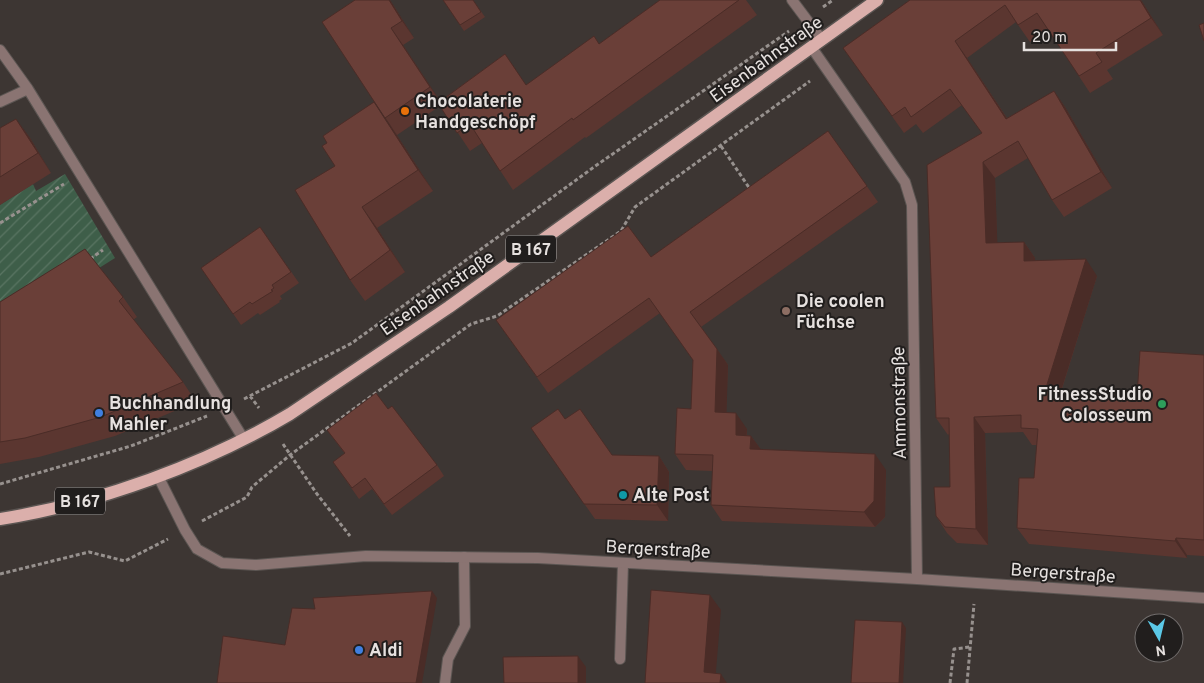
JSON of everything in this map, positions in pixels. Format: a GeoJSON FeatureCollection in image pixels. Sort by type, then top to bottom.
{"type":"FeatureCollection","features":[{"type":"Feature","properties":{"kind":"main road","name":"Eisenbahnstraße"},"geometry":{"type":"LineString","coordinates":[[0,519],[78,502],[158,476],[243,438],[290,414],[449,307],[877,0]]}},
{"type":"Feature","properties":{"kind":"street","name":"Ammonstraße"},"geometry":{"type":"LineString","coordinates":[[792,0],[805,19],[817,44],[905,182],[912,205],[917,579]]}},
{"type":"Feature","properties":{"kind":"street"},"geometry":{"type":"LineString","coordinates":[[0,50],[28,89],[243,438]]}},
{"type":"Feature","properties":{"kind":"street"},"geometry":{"type":"LineString","coordinates":[[0,102],[28,89]]}},
{"type":"Feature","properties":{"kind":"street","name":"Bergerstraße"},"geometry":{"type":"LineString","coordinates":[[158,476],[197,549],[222,563],[256,565],[366,556],[464,557],[623,563],[917,579],[1204,598]]}},
{"type":"Feature","properties":{"kind":"street"},"geometry":{"type":"LineString","coordinates":[[445,683],[448,659],[465,626],[464,557]]}},
{"type":"Feature","properties":{"kind":"street"},"geometry":{"type":"LineString","coordinates":[[620,659],[623,563]]}},
{"type":"Feature","properties":{"kind":"path"},"geometry":{"type":"LineString","coordinates":[[0,484],[131,446],[225,409],[352,343],[594,167],[833,0]]}},
{"type":"Feature","properties":{"kind":"path"},"geometry":{"type":"LineString","coordinates":[[721,146],[754,194]]}},
{"type":"Feature","properties":{"kind":"path"},"geometry":{"type":"LineString","coordinates":[[0,223],[81,174]]}},
{"type":"Feature","properties":{"kind":"path"},"geometry":{"type":"LineString","coordinates":[[88,260],[121,239]]}},
{"type":"Feature","properties":{"kind":"path"},"geometry":{"type":"LineString","coordinates":[[290,454],[317,494],[366,556]]}},
{"type":"Feature","properties":{"kind":"path"},"geometry":{"type":"LineString","coordinates":[[966,683],[976,584]]}},
{"type":"Feature","properties":{"kind":"path"},"geometry":{"type":"LineString","coordinates":[[950,683],[954,649],[970,647]]}},
{"type":"Feature","properties":{"kind":"green space"},"geometry":{"type":"Polygon","coordinates":[[[65,174],[115,258],[10,324],[0,309],[0,205],[33,184],[36,191],[65,174]]]}},
{"type":"Feature","properties":{"kind":"building"},"geometry":{"type":"Polygon","coordinates":[[[355,0],[389,0],[402,21],[391,28],[430,87],[385,118],[322,22],[355,0]]]}},
{"type":"Feature","properties":{"kind":"building"},"geometry":{"type":"Polygon","coordinates":[[[443,0],[473,0],[481,12],[460,25],[443,0]]]}},
{"type":"Feature","properties":{"kind":"building"},"geometry":{"type":"Polygon","coordinates":[[[660,0],[739,0],[500,171],[470,124],[457,133],[438,103],[505,54],[526,85],[594,36],[599,44],[660,0]]]}},
{"type":"Feature","properties":{"kind":"building"},"geometry":{"type":"Polygon","coordinates":[[[910,0],[1140,0],[1151,18],[1096,53],[1102,62],[1079,76],[1037,13],[1018,25],[1005,5],[955,41],[1006,119],[1054,91],[1101,172],[1052,200],[1018,141],[983,162],[986,243],[1024,242],[1024,261],[1086,259],[1045,391],[1137,396],[1140,351],[1204,355],[1204,540],[1176,538],[1175,541],[1017,528],[1019,478],[1034,478],[1038,429],[1021,428],[1021,415],[974,417],[976,529],[945,527],[936,516],[934,487],[950,487],[949,418],[936,418],[927,165],[982,133],[950,89],[911,117],[905,107],[892,116],[843,48],[910,0]]]}},
{"type":"Feature","properties":{"kind":"building"},"geometry":{"type":"Polygon","coordinates":[[[1204,23],[1204,41],[1199,25],[1204,23]]]}},
{"type":"Feature","properties":{"kind":"building"},"geometry":{"type":"Polygon","coordinates":[[[374,102],[418,170],[362,207],[390,250],[350,280],[295,190],[335,166],[322,146],[327,143],[323,136],[374,102]]]}},
{"type":"Feature","properties":{"kind":"building"},"geometry":{"type":"Polygon","coordinates":[[[16,119],[38,153],[0,177],[0,128],[16,119]]]}},
{"type":"Feature","properties":{"kind":"building"},"geometry":{"type":"Polygon","coordinates":[[[828,131],[867,186],[690,312],[717,349],[715,412],[736,413],[736,435],[751,436],[750,449],[875,454],[874,501],[864,512],[711,505],[713,455],[675,454],[677,408],[691,409],[693,360],[649,298],[537,377],[496,320],[628,226],[651,257],[828,131]]]}},
{"type":"Feature","properties":{"kind":"building"},"geometry":{"type":"Polygon","coordinates":[[[260,227],[291,272],[272,285],[274,288],[271,290],[273,291],[252,304],[250,302],[233,314],[201,268],[260,227]]]}},
{"type":"Feature","properties":{"kind":"building"},"geometry":{"type":"Polygon","coordinates":[[[85,249],[123,297],[119,301],[183,382],[101,417],[25,438],[0,442],[0,302],[85,249]]]}},
{"type":"Feature","properties":{"kind":"building"},"geometry":{"type":"Polygon","coordinates":[[[376,393],[388,409],[392,406],[437,465],[384,504],[365,478],[352,488],[333,462],[345,453],[327,430],[376,393]]]}},
{"type":"Feature","properties":{"kind":"building","name":"Alte Post"},"geometry":{"type":"Polygon","coordinates":[[[558,409],[565,419],[580,409],[612,455],[659,456],[657,505],[584,504],[531,428],[558,409]]]}},
{"type":"Feature","properties":{"kind":"building"},"geometry":{"type":"Polygon","coordinates":[[[651,590],[710,595],[704,672],[721,674],[720,683],[645,683],[651,590]]]}},
{"type":"Feature","properties":{"kind":"building","name":"Aldi"},"geometry":{"type":"Polygon","coordinates":[[[432,591],[416,683],[217,683],[223,636],[285,645],[292,608],[315,609],[313,598],[432,591]]]}},
{"type":"Feature","properties":{"kind":"building"},"geometry":{"type":"Polygon","coordinates":[[[855,620],[902,622],[899,683],[851,683],[855,620]]]}},
{"type":"Feature","properties":{"kind":"building"},"geometry":{"type":"Polygon","coordinates":[[[578,656],[578,683],[504,683],[503,657],[578,656]]]}},
{"type":"Feature","properties":{"kind":"place","name":"Chocolaterie Handgeschöpf"},"geometry":{"type":"Point","coordinates":[405,111]}},
{"type":"Feature","properties":{"kind":"place","name":"Die coolen Füchse"},"geometry":{"type":"Point","coordinates":[786,311]}},
{"type":"Feature","properties":{"kind":"place","name":"FitnessStudio Colosseum"},"geometry":{"type":"Point","coordinates":[1162,404]}},
{"type":"Feature","properties":{"kind":"place","name":"Buchhandlung Mahler"},"geometry":{"type":"Point","coordinates":[99,413]}},
{"type":"Feature","properties":{"kind":"place","name":"Alte Post"},"geometry":{"type":"Point","coordinates":[623,495]}},
{"type":"Feature","properties":{"kind":"place","name":"Aldi"},"geometry":{"type":"Point","coordinates":[359,650]}}]}
